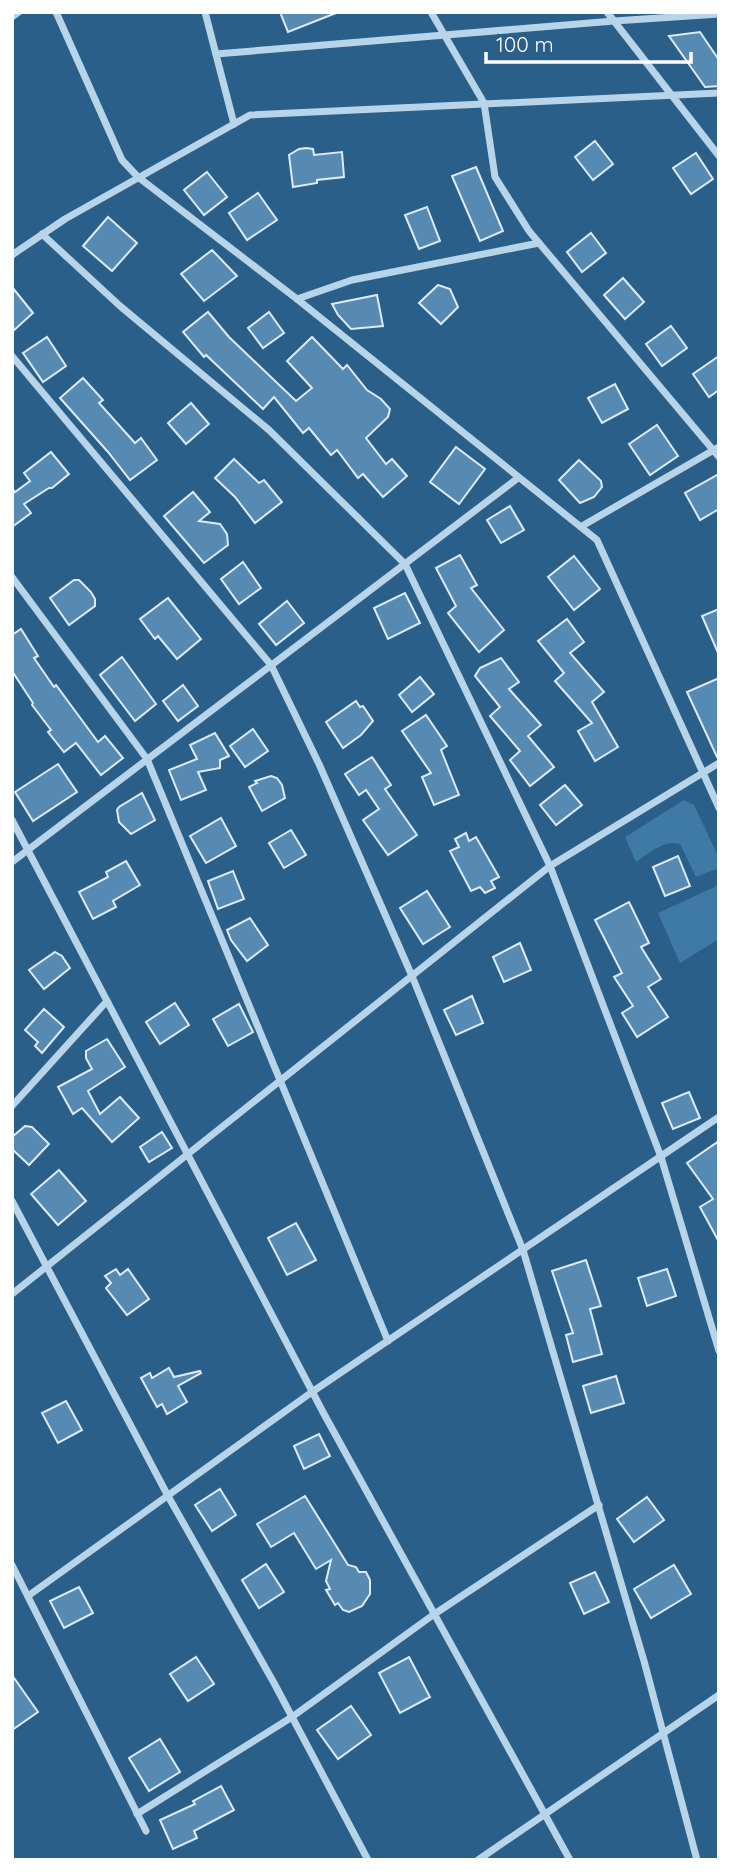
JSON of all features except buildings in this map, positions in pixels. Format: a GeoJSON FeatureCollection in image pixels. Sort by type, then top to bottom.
{"type":"FeatureCollection","features":[{"type":"Feature","properties":{"kind":"street"},"geometry":{"type":"LineString","coordinates":[[12,17],[19,12]]}},
{"type":"Feature","properties":{"kind":"street"},"geometry":{"type":"LineString","coordinates":[[56,12],[122,160],[138,177],[297,299],[597,540],[719,808]]}},
{"type":"Feature","properties":{"kind":"street"},"geometry":{"type":"LineString","coordinates":[[205,12],[234,124]]}},
{"type":"Feature","properties":{"kind":"street"},"geometry":{"type":"LineString","coordinates":[[431,12],[484,103],[495,177],[529,231],[717,451],[582,526]]}},
{"type":"Feature","properties":{"kind":"street"},"geometry":{"type":"LineString","coordinates":[[607,12],[719,156]]}},
{"type":"Feature","properties":{"kind":"street"},"geometry":{"type":"LineString","coordinates":[[216,54],[719,14]]}},
{"type":"Feature","properties":{"kind":"street"},"geometry":{"type":"LineString","coordinates":[[12,255],[138,177],[250,115],[719,93]]}},
{"type":"Feature","properties":{"kind":"street"},"geometry":{"type":"LineString","coordinates":[[42,234],[120,306],[269,430],[405,564],[550,866],[661,1157],[719,1351]]}},
{"type":"Feature","properties":{"kind":"street"},"geometry":{"type":"LineString","coordinates":[[297,299],[352,280],[539,243]]}},
{"type":"Feature","properties":{"kind":"street"},"geometry":{"type":"LineString","coordinates":[[12,356],[271,665],[319,764],[412,976],[523,1250],[663,1732],[697,1860]]}},
{"type":"Feature","properties":{"kind":"street"},"geometry":{"type":"LineString","coordinates":[[12,862],[519,478]]}},
{"type":"Feature","properties":{"kind":"street"},"geometry":{"type":"LineString","coordinates":[[12,576],[147,758],[282,1079],[388,1341]]}},
{"type":"Feature","properties":{"kind":"street"},"geometry":{"type":"LineString","coordinates":[[12,1294],[550,866],[719,763]]}},
{"type":"Feature","properties":{"kind":"street"},"geometry":{"type":"LineString","coordinates":[[12,820],[312,1392],[570,1860]]}},
{"type":"Feature","properties":{"kind":"street"},"geometry":{"type":"LineString","coordinates":[[12,1106],[107,1001]]}},
{"type":"Feature","properties":{"kind":"street"},"geometry":{"type":"LineString","coordinates":[[27,1596],[312,1392],[719,1117]]}},
{"type":"Feature","properties":{"kind":"street"},"geometry":{"type":"LineString","coordinates":[[12,1201],[168,1496],[292,1717],[368,1860]]}},
{"type":"Feature","properties":{"kind":"street"},"geometry":{"type":"LineString","coordinates":[[137,1814],[292,1717],[433,1615],[598,1505]]}},
{"type":"Feature","properties":{"kind":"street"},"geometry":{"type":"LineString","coordinates":[[12,1565],[146,1831]]}},
{"type":"Feature","properties":{"kind":"street"},"geometry":{"type":"LineString","coordinates":[[478,1860],[719,1695]]}},
{"type":"Feature","properties":{"kind":"shaded area"},"geometry":{"type":"Polygon","coordinates":[[[684,800],[694,805],[719,858],[719,868],[696,877],[680,844],[674,843],[656,848],[636,862],[625,837],[684,800]]]}},
{"type":"Feature","properties":{"kind":"shaded area"},"geometry":{"type":"Polygon","coordinates":[[[719,885],[719,939],[680,963],[658,913],[719,885]]]}}]}
